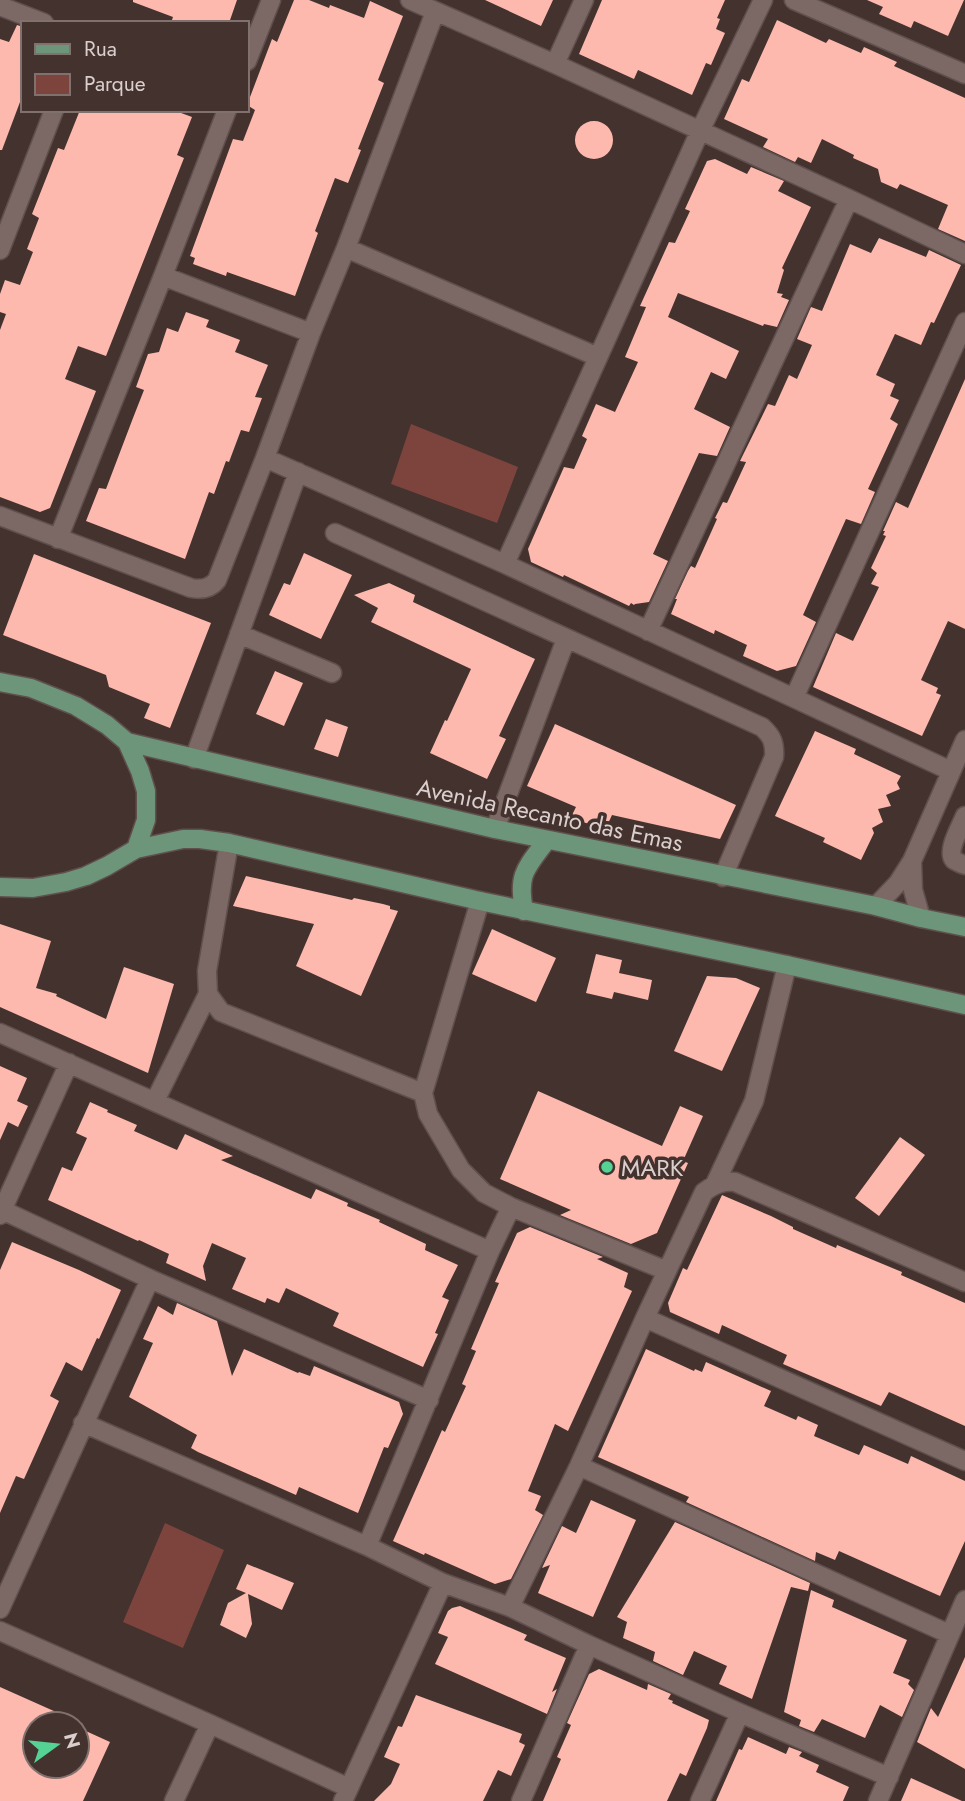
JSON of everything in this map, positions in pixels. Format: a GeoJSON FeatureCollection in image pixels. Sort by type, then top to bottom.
{"type":"FeatureCollection","features":[{"type":"Feature","properties":{"kind":"main road"},"geometry":{"type":"LineString","coordinates":[[0,682],[31,688],[76,706],[127,741],[141,771],[146,791],[146,820],[136,849]]}},
{"type":"Feature","properties":{"kind":"main road","name":"Avenida Recanto das Emas"},"geometry":{"type":"LineString","coordinates":[[127,741],[495,830],[876,906],[965,927]]}},
{"type":"Feature","properties":{"kind":"main road"},"geometry":{"type":"LineString","coordinates":[[0,887],[33,888],[66,882],[86,876],[136,849],[183,839],[200,839],[965,1005]]}},
{"type":"Feature","properties":{"kind":"main road"},"geometry":{"type":"LineString","coordinates":[[524,911],[521,896],[523,874],[547,840]]}},
{"type":"Feature","properties":{"kind":"street"},"geometry":{"type":"LineString","coordinates":[[248,58],[271,0]]}},
{"type":"Feature","properties":{"kind":"street"},"geometry":{"type":"LineString","coordinates":[[410,0],[555,64],[965,254]]}},
{"type":"Feature","properties":{"kind":"street"},"geometry":{"type":"LineString","coordinates":[[555,64],[584,0]]}},
{"type":"Feature","properties":{"kind":"street"},"geometry":{"type":"LineString","coordinates":[[505,564],[700,131],[763,0]]}},
{"type":"Feature","properties":{"kind":"street"},"geometry":{"type":"LineString","coordinates":[[794,0],[965,74]]}},
{"type":"Feature","properties":{"kind":"street"},"geometry":{"type":"LineString","coordinates":[[0,6],[39,21]]}},
{"type":"Feature","properties":{"kind":"street"},"geometry":{"type":"LineString","coordinates":[[0,516],[191,588],[206,589],[217,580],[435,12]]}},
{"type":"Feature","properties":{"kind":"street"},"geometry":{"type":"LineString","coordinates":[[0,250],[53,112]]}},
{"type":"Feature","properties":{"kind":"street"},"geometry":{"type":"LineString","coordinates":[[58,539],[226,112]]}},
{"type":"Feature","properties":{"kind":"street"},"geometry":{"type":"LineString","coordinates":[[648,631],[849,199]]}},
{"type":"Feature","properties":{"kind":"street"},"geometry":{"type":"LineString","coordinates":[[346,247],[598,356]]}},
{"type":"Feature","properties":{"kind":"street"},"geometry":{"type":"LineString","coordinates":[[163,276],[311,333]]}},
{"type":"Feature","properties":{"kind":"street"},"geometry":{"type":"LineString","coordinates":[[794,698],[965,322]]}},
{"type":"Feature","properties":{"kind":"street"},"geometry":{"type":"LineString","coordinates":[[265,458],[505,564],[951,771]]}},
{"type":"Feature","properties":{"kind":"street"},"geometry":{"type":"LineString","coordinates":[[194,759],[298,472]]}},
{"type":"Feature","properties":{"kind":"street"},"geometry":{"type":"LineString","coordinates":[[335,533],[762,727],[773,739],[774,757],[723,877]]}},
{"type":"Feature","properties":{"kind":"street"},"geometry":{"type":"LineString","coordinates":[[239,634],[331,673]]}},
{"type":"Feature","properties":{"kind":"street"},"geometry":{"type":"LineString","coordinates":[[495,830],[566,639]]}},
{"type":"Feature","properties":{"kind":"street"},"geometry":{"type":"LineString","coordinates":[[876,906],[898,883],[912,861],[965,740]]}},
{"type":"Feature","properties":{"kind":"street"},"geometry":{"type":"LineString","coordinates":[[965,816],[951,848],[955,861],[965,865]]}},
{"type":"Feature","properties":{"kind":"street"},"geometry":{"type":"LineString","coordinates":[[155,1101],[208,994],[207,971],[229,844]]}},
{"type":"Feature","properties":{"kind":"street"},"geometry":{"type":"LineString","coordinates":[[912,861],[913,890],[921,918]]}},
{"type":"Feature","properties":{"kind":"street"},"geometry":{"type":"LineString","coordinates":[[480,901],[423,1093],[428,1114],[461,1170],[484,1193],[511,1207],[667,1271]]}},
{"type":"Feature","properties":{"kind":"street"},"geometry":{"type":"LineString","coordinates":[[715,1184],[754,1101],[787,965]]}},
{"type":"Feature","properties":{"kind":"street"},"geometry":{"type":"LineString","coordinates":[[208,994],[222,1012],[423,1093]]}},
{"type":"Feature","properties":{"kind":"street"},"geometry":{"type":"LineString","coordinates":[[0,1033],[490,1251]]}},
{"type":"Feature","properties":{"kind":"street"},"geometry":{"type":"LineString","coordinates":[[69,1063],[1,1212],[429,1400]]}},
{"type":"Feature","properties":{"kind":"street"},"geometry":{"type":"LineString","coordinates":[[510,1607],[579,1466],[704,1192],[715,1184],[725,1181],[747,1187],[965,1282]]}},
{"type":"Feature","properties":{"kind":"street"},"geometry":{"type":"LineString","coordinates":[[366,1546],[511,1207]]}},
{"type":"Feature","properties":{"kind":"street"},"geometry":{"type":"LineString","coordinates":[[0,1609],[150,1279]]}},
{"type":"Feature","properties":{"kind":"street"},"geometry":{"type":"LineString","coordinates":[[645,1318],[965,1461]]}},
{"type":"Feature","properties":{"kind":"street"},"geometry":{"type":"LineString","coordinates":[[83,1423],[366,1546],[443,1583],[510,1607],[740,1713],[889,1777]]}},
{"type":"Feature","properties":{"kind":"street"},"geometry":{"type":"LineString","coordinates":[[579,1466],[949,1634]]}},
{"type":"Feature","properties":{"kind":"street"},"geometry":{"type":"LineString","coordinates":[[0,1631],[210,1724],[346,1795],[443,1583]]}},
{"type":"Feature","properties":{"kind":"street"},"geometry":{"type":"LineString","coordinates":[[878,1801],[965,1600]]}},
{"type":"Feature","properties":{"kind":"street"},"geometry":{"type":"LineString","coordinates":[[521,1801],[589,1645]]}},
{"type":"Feature","properties":{"kind":"street"},"geometry":{"type":"LineString","coordinates":[[700,1801],[740,1713]]}},
{"type":"Feature","properties":{"kind":"street"},"geometry":{"type":"LineString","coordinates":[[174,1801],[210,1724]]}},
{"type":"Feature","properties":{"kind":"green space"},"geometry":{"type":"Polygon","coordinates":[[[411,424],[518,467],[497,523],[391,484],[411,424]]]}},
{"type":"Feature","properties":{"kind":"green space"},"geometry":{"type":"Polygon","coordinates":[[[165,1523],[224,1550],[183,1648],[123,1622],[165,1523]]]}},
{"type":"Feature","properties":{"kind":"building"},"geometry":{"type":"Polygon","coordinates":[[[237,0],[230,21],[172,21],[173,17],[133,2],[237,0]]]}},
{"type":"Feature","properties":{"kind":"building"},"geometry":{"type":"Polygon","coordinates":[[[294,0],[309,0],[329,8],[330,5],[364,18],[370,1],[403,16],[378,80],[384,83],[358,149],[361,150],[348,183],[335,178],[295,296],[227,272],[226,276],[193,264],[195,258],[190,256],[233,139],[243,141],[255,110],[248,106],[248,102],[272,39],[277,42],[294,0]]]}},
{"type":"Feature","properties":{"kind":"building"},"geometry":{"type":"Polygon","coordinates":[[[485,0],[553,0],[541,26],[485,0]]]}},
{"type":"Feature","properties":{"kind":"building"},"geometry":{"type":"Polygon","coordinates":[[[602,0],[725,0],[717,18],[720,19],[716,29],[725,33],[711,65],[706,63],[692,95],[638,70],[634,79],[579,54],[602,0]]]}},
{"type":"Feature","properties":{"kind":"building"},"geometry":{"type":"Polygon","coordinates":[[[867,0],[964,0],[948,36],[914,21],[911,28],[879,14],[883,7],[867,0]]]}},
{"type":"Feature","properties":{"kind":"building"},"geometry":{"type":"Polygon","coordinates":[[[777,20],[826,43],[829,39],[861,53],[864,47],[897,62],[894,66],[965,98],[965,241],[938,229],[948,205],[900,184],[897,189],[881,182],[878,169],[853,158],[854,155],[822,139],[811,163],[798,157],[795,162],[763,147],[768,139],[724,119],[742,79],[749,82],[777,20]]]}},
{"type":"Feature","properties":{"kind":"building"},"geometry":{"type":"Polygon","coordinates":[[[17,25],[21,26],[21,99],[0,150],[0,39],[9,42],[17,25]]]}},
{"type":"Feature","properties":{"kind":"building"},"geometry":{"type":"Polygon","coordinates":[[[79,112],[178,112],[192,117],[177,155],[184,158],[106,356],[78,346],[65,379],[96,391],[50,508],[40,512],[0,497],[0,330],[6,314],[0,312],[0,294],[5,280],[20,285],[33,252],[27,249],[39,218],[32,214],[58,148],[64,150],[79,112]]]}},
{"type":"Feature","properties":{"kind":"building"},"geometry":{"type":"Polygon","coordinates":[[[594,121],[607,127],[613,140],[607,153],[594,159],[581,153],[575,140],[581,127],[594,121]]]}},
{"type":"Feature","properties":{"kind":"building"},"geometry":{"type":"Polygon","coordinates":[[[715,159],[747,174],[751,167],[784,181],[778,191],[811,207],[782,268],[784,270],[777,293],[783,294],[781,297],[789,300],[777,327],[763,326],[678,293],[668,317],[739,351],[726,379],[711,372],[694,409],[730,427],[717,456],[699,453],[653,554],[668,561],[649,602],[634,605],[631,603],[629,606],[531,562],[528,549],[564,467],[574,469],[587,439],[582,436],[596,404],[615,412],[638,362],[625,357],[646,307],[640,306],[669,242],[675,243],[690,211],[685,209],[707,161],[715,159]]]}},
{"type":"Feature","properties":{"kind":"building"},"geometry":{"type":"Polygon","coordinates":[[[879,238],[926,257],[929,250],[961,265],[921,345],[895,334],[876,375],[895,384],[890,396],[899,400],[890,419],[898,424],[868,489],[875,492],[861,524],[846,519],[803,615],[816,622],[796,666],[777,671],[743,656],[747,645],[715,630],[714,634],[671,614],[688,571],[691,566],[695,568],[717,519],[715,518],[723,502],[727,503],[746,462],[740,461],[768,404],[775,406],[789,375],[797,379],[812,345],[797,339],[811,307],[822,311],[850,244],[871,253],[879,238]]]}},
{"type":"Feature","properties":{"kind":"building"},"geometry":{"type":"Polygon","coordinates":[[[186,312],[209,320],[206,327],[240,340],[235,352],[268,365],[255,397],[262,398],[249,432],[241,430],[214,494],[209,492],[185,559],[86,521],[99,488],[106,489],[144,390],[136,387],[148,354],[159,352],[167,328],[178,332],[186,312]]]}},
{"type":"Feature","properties":{"kind":"building"},"geometry":{"type":"Polygon","coordinates":[[[965,379],[965,629],[948,621],[921,680],[938,688],[936,693],[941,695],[922,736],[813,687],[836,633],[853,641],[879,587],[871,584],[877,573],[871,568],[886,536],[883,531],[896,502],[908,508],[965,379]]]}},
{"type":"Feature","properties":{"kind":"building"},"geometry":{"type":"Polygon","coordinates":[[[304,553],[352,575],[321,639],[269,615],[284,583],[290,585],[304,553]]]}},
{"type":"Feature","properties":{"kind":"building"},"geometry":{"type":"Polygon","coordinates":[[[34,554],[211,623],[170,728],[144,718],[150,704],[109,687],[106,675],[3,635],[34,554]]]}},
{"type":"Feature","properties":{"kind":"building"},"geometry":{"type":"Polygon","coordinates":[[[389,583],[415,595],[413,602],[535,659],[499,736],[506,739],[487,779],[430,753],[471,669],[371,622],[378,608],[354,595],[389,583]]]}},
{"type":"Feature","properties":{"kind":"building"},"geometry":{"type":"Polygon","coordinates":[[[275,671],[303,683],[284,726],[256,714],[275,671]]]}},
{"type":"Feature","properties":{"kind":"building"},"geometry":{"type":"Polygon","coordinates":[[[326,719],[348,727],[338,757],[314,749],[326,719]]]}},
{"type":"Feature","properties":{"kind":"building"},"geometry":{"type":"Polygon","coordinates":[[[555,724],[736,805],[720,839],[612,815],[606,828],[570,819],[576,807],[527,786],[555,724]]]}},
{"type":"Feature","properties":{"kind":"building"},"geometry":{"type":"Polygon","coordinates":[[[815,731],[856,749],[854,754],[901,776],[897,783],[900,789],[886,795],[891,806],[878,809],[883,822],[872,828],[874,833],[861,860],[823,842],[825,838],[775,816],[815,731]]]}},
{"type":"Feature","properties":{"kind":"building"},"geometry":{"type":"Polygon","coordinates":[[[246,876],[352,900],[354,898],[383,904],[398,911],[361,996],[296,966],[314,924],[233,906],[246,876]]]}},
{"type":"Feature","properties":{"kind":"building"},"geometry":{"type":"Polygon","coordinates":[[[0,924],[51,941],[36,988],[57,994],[56,996],[106,1019],[124,967],[174,984],[148,1073],[0,1007],[0,924]]]}},
{"type":"Feature","properties":{"kind":"building"},"geometry":{"type":"Polygon","coordinates":[[[492,929],[556,958],[536,1002],[472,974],[492,929]]]}},
{"type":"Feature","properties":{"kind":"building"},"geometry":{"type":"Polygon","coordinates":[[[596,954],[622,960],[619,973],[652,980],[648,1000],[614,992],[612,999],[586,993],[596,954]]]}},
{"type":"Feature","properties":{"kind":"building"},"geometry":{"type":"Polygon","coordinates":[[[707,976],[736,978],[760,988],[722,1071],[674,1051],[707,976]]]}},
{"type":"Feature","properties":{"kind":"building"},"geometry":{"type":"Polygon","coordinates":[[[0,1066],[27,1078],[17,1101],[28,1106],[18,1127],[8,1122],[0,1140],[0,1066]]]}},
{"type":"Feature","properties":{"kind":"building"},"geometry":{"type":"Polygon","coordinates":[[[538,1091],[662,1146],[680,1106],[703,1116],[683,1161],[688,1163],[657,1233],[631,1244],[560,1215],[571,1210],[500,1179],[538,1091]]]}},
{"type":"Feature","properties":{"kind":"building"},"geometry":{"type":"Polygon","coordinates":[[[90,1102],[137,1125],[134,1131],[177,1150],[185,1134],[233,1156],[221,1160],[311,1199],[316,1189],[348,1203],[347,1206],[426,1244],[425,1250],[458,1265],[442,1297],[449,1300],[423,1367],[333,1326],[339,1313],[286,1288],[279,1303],[267,1298],[265,1303],[232,1289],[246,1258],[212,1243],[203,1266],[206,1281],[166,1263],[169,1254],[48,1200],[62,1167],[72,1171],[87,1138],[76,1133],[90,1102]]]}},
{"type":"Feature","properties":{"kind":"building"},"geometry":{"type":"Polygon","coordinates":[[[900,1137],[925,1155],[879,1216],[855,1198],[900,1137]]]}},
{"type":"Feature","properties":{"kind":"building"},"geometry":{"type":"Polygon","coordinates":[[[722,1195],[836,1248],[837,1245],[902,1272],[901,1275],[965,1303],[965,1426],[889,1392],[881,1406],[783,1364],[787,1355],[722,1325],[719,1334],[670,1312],[668,1303],[683,1268],[687,1270],[722,1195]]]}},
{"type":"Feature","properties":{"kind":"building"},"geometry":{"type":"Polygon","coordinates":[[[530,1227],[603,1257],[597,1259],[628,1273],[624,1287],[632,1291],[568,1431],[555,1424],[528,1491],[541,1496],[535,1510],[543,1515],[511,1579],[495,1584],[393,1541],[442,1430],[445,1432],[466,1386],[462,1384],[476,1351],[471,1349],[499,1283],[495,1282],[517,1233],[530,1227]]]}},
{"type":"Feature","properties":{"kind":"building"},"geometry":{"type":"Polygon","coordinates":[[[12,1242],[121,1290],[82,1371],[66,1362],[50,1396],[59,1401],[24,1479],[16,1476],[0,1513],[0,1270],[12,1242]]]}},
{"type":"Feature","properties":{"kind":"building"},"geometry":{"type":"Polygon","coordinates":[[[177,1303],[217,1321],[232,1376],[244,1349],[310,1376],[314,1366],[399,1402],[403,1414],[388,1448],[384,1447],[358,1513],[299,1487],[296,1495],[198,1452],[191,1448],[197,1435],[129,1397],[153,1343],[143,1339],[158,1306],[173,1315],[177,1303]]]}},
{"type":"Feature","properties":{"kind":"building"},"geometry":{"type":"Polygon","coordinates":[[[646,1349],[694,1371],[695,1369],[702,1372],[706,1362],[771,1391],[764,1406],[796,1420],[798,1416],[818,1425],[814,1436],[859,1455],[864,1445],[908,1464],[911,1456],[965,1481],[965,1541],[940,1596],[839,1551],[835,1560],[816,1552],[815,1561],[686,1502],[689,1497],[598,1457],[646,1349]]]}},
{"type":"Feature","properties":{"kind":"building"},"geometry":{"type":"Polygon","coordinates":[[[591,1500],[636,1520],[593,1617],[538,1593],[550,1565],[542,1568],[562,1526],[576,1533],[591,1500]]]}},
{"type":"Feature","properties":{"kind":"building"},"geometry":{"type":"Polygon","coordinates":[[[675,1522],[810,1583],[808,1591],[791,1587],[752,1699],[719,1684],[727,1666],[694,1651],[683,1675],[653,1661],[655,1652],[623,1638],[627,1622],[617,1617],[675,1522]]]}},
{"type":"Feature","properties":{"kind":"building"},"geometry":{"type":"Polygon","coordinates":[[[247,1564],[294,1583],[282,1610],[248,1594],[252,1624],[246,1638],[220,1625],[228,1603],[246,1593],[236,1589],[247,1564]]]}},
{"type":"Feature","properties":{"kind":"building"},"geometry":{"type":"Polygon","coordinates":[[[811,1590],[834,1600],[832,1607],[907,1640],[893,1673],[910,1680],[908,1684],[914,1690],[902,1717],[880,1705],[865,1738],[822,1719],[814,1732],[799,1726],[801,1720],[784,1712],[811,1590]]]}},
{"type":"Feature","properties":{"kind":"building"},"geometry":{"type":"Polygon","coordinates":[[[460,1606],[527,1635],[524,1640],[566,1658],[552,1692],[557,1689],[547,1714],[435,1664],[448,1637],[438,1633],[448,1611],[460,1606]]]}},
{"type":"Feature","properties":{"kind":"building"},"geometry":{"type":"Polygon","coordinates":[[[965,1657],[965,1769],[917,1742],[931,1708],[938,1717],[965,1657]]]}},
{"type":"Feature","properties":{"kind":"building"},"geometry":{"type":"Polygon","coordinates":[[[599,1669],[647,1690],[648,1684],[671,1694],[668,1699],[673,1701],[672,1703],[709,1720],[686,1776],[680,1773],[667,1801],[543,1801],[561,1759],[557,1757],[571,1725],[567,1723],[589,1674],[599,1669]]]}},
{"type":"Feature","properties":{"kind":"building"},"geometry":{"type":"Polygon","coordinates":[[[0,1687],[52,1710],[21,1710],[21,1780],[91,1780],[91,1733],[110,1742],[83,1801],[0,1801],[0,1687]]]}},
{"type":"Feature","properties":{"kind":"building"},"geometry":{"type":"Polygon","coordinates":[[[416,1695],[522,1734],[519,1742],[525,1745],[511,1776],[498,1770],[483,1801],[374,1801],[391,1784],[400,1764],[384,1757],[398,1726],[402,1727],[416,1695]]]}},
{"type":"Feature","properties":{"kind":"building"},"geometry":{"type":"Polygon","coordinates":[[[748,1737],[786,1754],[789,1747],[802,1752],[799,1756],[819,1765],[816,1772],[849,1787],[843,1801],[716,1801],[739,1749],[742,1750],[748,1737]]]}},
{"type":"Feature","properties":{"kind":"building"},"geometry":{"type":"Polygon","coordinates":[[[911,1778],[962,1801],[901,1801],[911,1778]]]}},
{"type":"Feature","properties":{"kind":"place","name":"MARK"},"geometry":{"type":"Point","coordinates":[607,1167]}}]}
